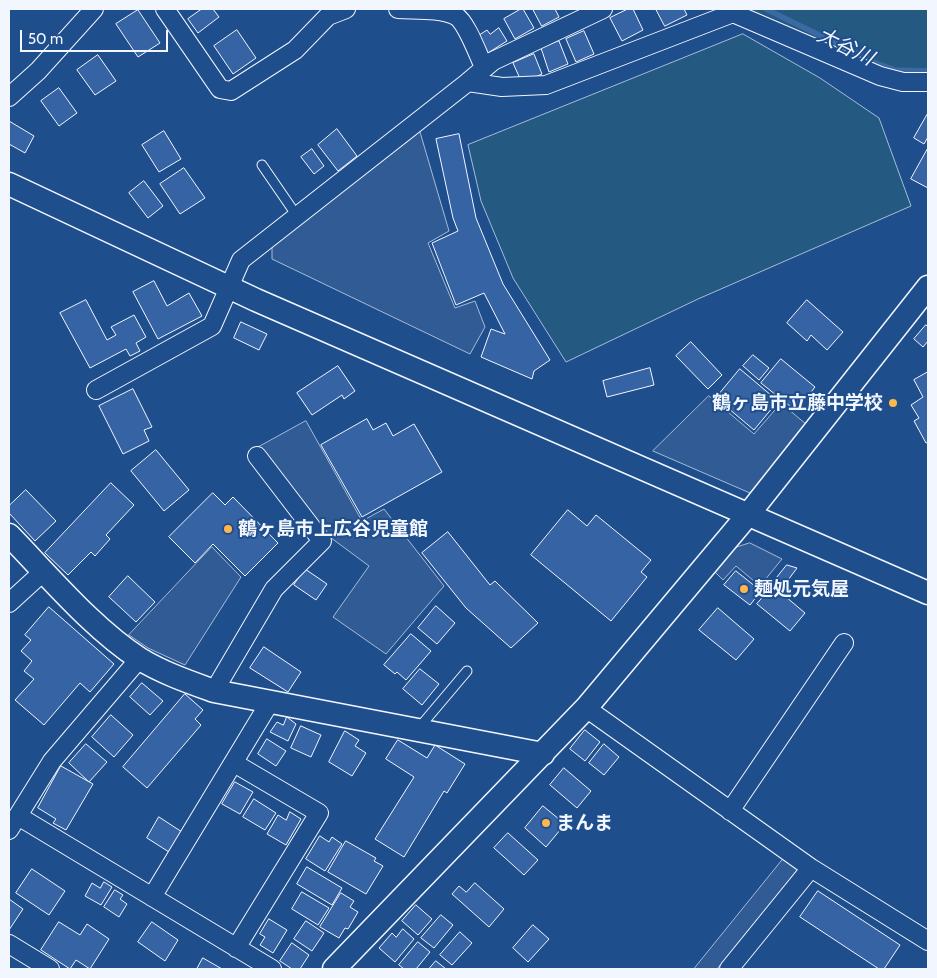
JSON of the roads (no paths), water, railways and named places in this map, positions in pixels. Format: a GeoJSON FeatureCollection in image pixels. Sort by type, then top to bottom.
{"type":"FeatureCollection","features":[{"type":"Feature","properties":{"kind":"street"},"geometry":{"type":"LineString","coordinates":[[9,97],[38,71],[94,9]]}},
{"type":"Feature","properties":{"kind":"street"},"geometry":{"type":"LineString","coordinates":[[165,9],[220,89],[231,91],[296,50],[328,16],[346,9]]}},
{"type":"Feature","properties":{"kind":"street"},"geometry":{"type":"LineString","coordinates":[[398,9],[444,13],[456,16],[463,24],[484,67]]}},
{"type":"Feature","properties":{"kind":"street"},"geometry":{"type":"LineString","coordinates":[[96,390],[212,326],[241,260],[468,82],[484,67],[603,9]]}},
{"type":"Feature","properties":{"kind":"street"},"geometry":{"type":"LineString","coordinates":[[468,82],[502,87],[546,85],[733,13],[880,76],[903,82],[928,82]]}},
{"type":"Feature","properties":{"kind":"street"},"geometry":{"type":"LineString","coordinates":[[9,184],[228,287],[928,594]]}},
{"type":"Feature","properties":{"kind":"street"},"geometry":{"type":"LineString","coordinates":[[334,969],[544,754],[586,708],[747,516],[928,287]]}},
{"type":"Feature","properties":{"kind":"street"},"geometry":{"type":"LineString","coordinates":[[214,691],[274,589],[322,541],[257,456]]}},
{"type":"Feature","properties":{"kind":"street"},"geometry":{"type":"LineString","coordinates":[[9,536],[109,634],[140,658],[163,671],[214,691],[544,754]]}},
{"type":"Feature","properties":{"kind":"street"},"geometry":{"type":"LineString","coordinates":[[9,603],[44,572]]}},
{"type":"Feature","properties":{"kind":"street"},"geometry":{"type":"LineString","coordinates":[[730,811],[844,643]]}},
{"type":"Feature","properties":{"kind":"street"},"geometry":{"type":"LineString","coordinates":[[140,658],[52,761],[13,823],[152,897],[272,969]]}},
{"type":"Feature","properties":{"kind":"street"},"geometry":{"type":"LineString","coordinates":[[152,897],[270,702]]}},
{"type":"Feature","properties":{"kind":"street"},"geometry":{"type":"LineString","coordinates":[[586,708],[811,868],[928,941]]}},
{"type":"Feature","properties":{"kind":"street"},"geometry":{"type":"LineString","coordinates":[[234,763],[319,813],[236,948]]}},
{"type":"Feature","properties":{"kind":"street"},"geometry":{"type":"LineString","coordinates":[[729,969],[811,868]]}},
{"type":"Feature","properties":{"kind":"street"},"geometry":{"type":"LineString","coordinates":[[9,944],[50,969]]}},
{"type":"Feature","properties":{"kind":"lane"},"geometry":{"type":"LineString","coordinates":[[262,165],[297,216]]}},
{"type":"Feature","properties":{"kind":"lane"},"geometry":{"type":"LineString","coordinates":[[417,730],[467,672]]}},
{"type":"Feature","properties":{"kind":"waterway","name":"大谷川"},"geometry":{"type":"LineString","coordinates":[[766,9],[876,63],[895,70],[928,71]]}},
{"type":"Feature","properties":{"kind":"place","name":"鶴ヶ島市立藤中学校"},"geometry":{"type":"Point","coordinates":[893,403]}},
{"type":"Feature","properties":{"kind":"place","name":"鶴ヶ島市上広谷児童館"},"geometry":{"type":"Point","coordinates":[228,529]}},
{"type":"Feature","properties":{"kind":"place","name":"麺処元気屋"},"geometry":{"type":"Point","coordinates":[744,589]}},
{"type":"Feature","properties":{"kind":"place","name":"まんま"},"geometry":{"type":"Point","coordinates":[546,823]}}]}
